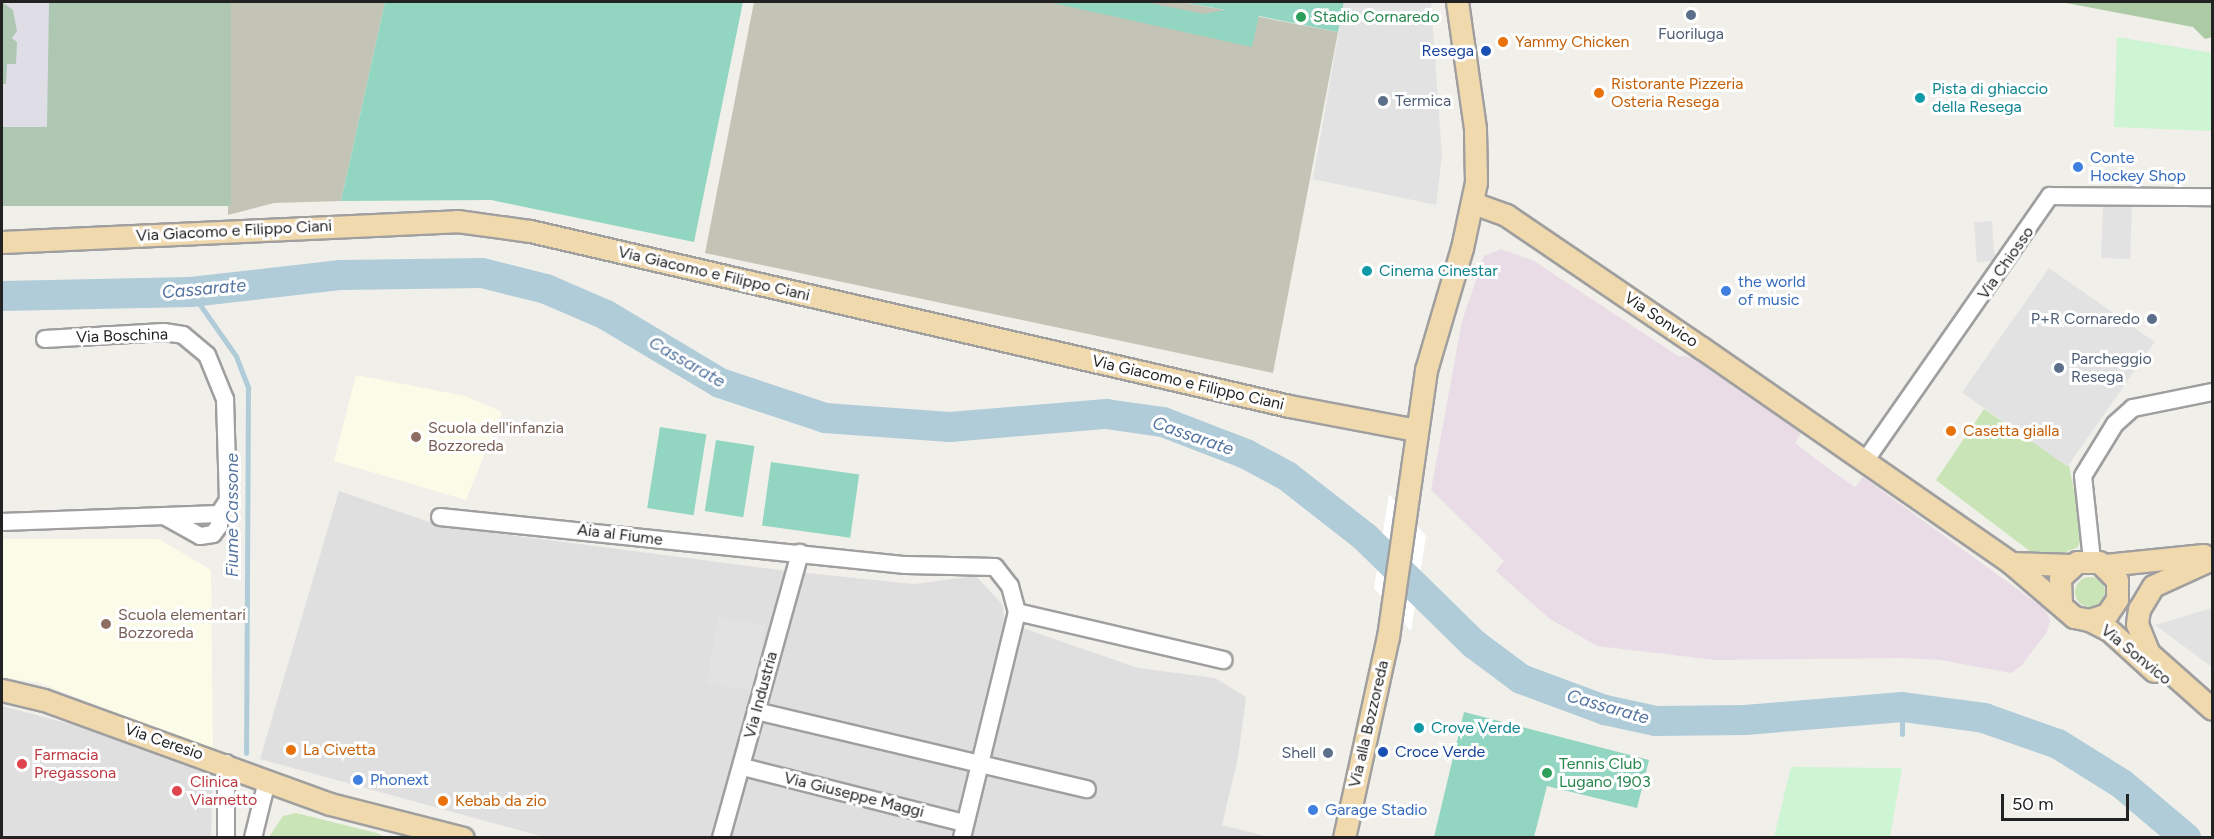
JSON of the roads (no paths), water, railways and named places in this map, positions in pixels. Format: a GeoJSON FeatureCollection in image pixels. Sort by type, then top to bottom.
{"type":"FeatureCollection","features":[{"type":"Feature","properties":{"kind":"main road"},"geometry":{"type":"LineString","coordinates":[[1416,430],[1426,370],[1473,203],[1475,128],[1456,2]]}},
{"type":"Feature","properties":{"kind":"main road","name":"Via Sonvico"},"geometry":{"type":"LineString","coordinates":[[1473,203],[1506,215],[2011,562],[2061,603]]}},
{"type":"Feature","properties":{"kind":"main road","name":"Via Giacomo e Filippo Ciani"},"geometry":{"type":"LineString","coordinates":[[2,242],[457,221],[530,231],[1289,406],[1416,430]]}},
{"type":"Feature","properties":{"kind":"main road","name":"Via alla Bozzoreda"},"geometry":{"type":"LineString","coordinates":[[1344,837],[1393,610],[1407,515],[1416,430]]}},
{"type":"Feature","properties":{"kind":"main road"},"geometry":{"type":"LineString","coordinates":[[2011,562],[2071,565],[2212,554]]}},
{"type":"Feature","properties":{"kind":"main road","name":"Via Sonvico"},"geometry":{"type":"LineString","coordinates":[[2212,559],[2153,586],[2139,609],[2137,624],[2150,652],[2212,710]]}},
{"type":"Feature","properties":{"kind":"main road"},"geometry":{"type":"LineString","coordinates":[[2071,565],[2060,578],[2061,603],[2074,617],[2089,620],[2107,614],[2117,599],[2117,580],[2098,562]]}},
{"type":"Feature","properties":{"kind":"main road","name":"Via Sonvico"},"geometry":{"type":"LineString","coordinates":[[2089,620],[2109,630],[2144,664],[2212,710]]}},
{"type":"Feature","properties":{"kind":"main road","name":"Via Ceresio"},"geometry":{"type":"LineString","coordinates":[[2,690],[44,700],[226,763],[330,804],[463,837]]}},
{"type":"Feature","properties":{"kind":"street","name":"Via Chiosso"},"geometry":{"type":"LineString","coordinates":[[1865,460],[2050,196],[2212,197]]}},
{"type":"Feature","properties":{"kind":"street","name":"Via Boschina"},"geometry":{"type":"LineString","coordinates":[[45,339],[164,332],[183,335],[207,355],[225,399],[228,500],[219,514],[219,526],[213,534],[200,536],[166,518]]}},
{"type":"Feature","properties":{"kind":"street"},"geometry":{"type":"LineString","coordinates":[[2098,562],[2083,476],[2115,424],[2133,408],[2212,392]]}},
{"type":"Feature","properties":{"kind":"street","name":"Via Boschina"},"geometry":{"type":"LineString","coordinates":[[2,522],[166,518],[174,514],[219,514]]}},
{"type":"Feature","properties":{"kind":"street","name":"Aia al Fiume"},"geometry":{"type":"LineString","coordinates":[[440,517],[800,553]]}},
{"type":"Feature","properties":{"kind":"street"},"geometry":{"type":"LineString","coordinates":[[800,553],[906,565],[995,567],[1010,586],[1017,612],[1222,660]]}},
{"type":"Feature","properties":{"kind":"street","name":"Via Industria"},"geometry":{"type":"LineString","coordinates":[[721,837],[743,767],[756,711],[800,553]]}},
{"type":"Feature","properties":{"kind":"street","name":"Via Giuseppe Maggi"},"geometry":{"type":"LineString","coordinates":[[743,767],[964,830],[1017,612]]}},
{"type":"Feature","properties":{"kind":"street"},"geometry":{"type":"LineString","coordinates":[[756,711],[1087,789]]}},
{"type":"Feature","properties":{"kind":"street"},"geometry":{"type":"LineString","coordinates":[[226,763],[226,837]]}},
{"type":"Feature","properties":{"kind":"street"},"geometry":{"type":"LineString","coordinates":[[253,837],[267,781]]}},
{"type":"Feature","properties":{"kind":"waterway","name":"Cassarate"},"geometry":{"type":"LineString","coordinates":[[2,296],[191,292],[341,275],[482,273],[546,289],[606,315],[720,383],[825,418],[950,427],[1106,414],[1163,422],[1246,454],[1287,476],[1365,537],[1474,644],[1521,679],[1605,710],[1656,721],[1745,720],[1902,707],[1984,718],[2058,744],[2122,784],[2186,838]]}},
{"type":"Feature","properties":{"kind":"waterway","name":"Fiume Cassone"},"geometry":{"type":"LineString","coordinates":[[191,292],[236,356],[248,388],[246,753]]}},
{"type":"Feature","properties":{"kind":"waterway"},"geometry":{"type":"LineString","coordinates":[[1902,707],[1902,734]]}},
{"type":"Feature","properties":{"kind":"place","name":"Fuoriluga"},"geometry":{"type":"Point","coordinates":[1691,15]}},
{"type":"Feature","properties":{"kind":"place","name":"Stadio Cornaredo"},"geometry":{"type":"Point","coordinates":[1301,17]}},
{"type":"Feature","properties":{"kind":"place","name":"Yammy Chicken"},"geometry":{"type":"Point","coordinates":[1503,42]}},
{"type":"Feature","properties":{"kind":"place","name":"Resega"},"geometry":{"type":"Point","coordinates":[1486,51]}},
{"type":"Feature","properties":{"kind":"place","name":"Ristorante Pizzeria Osteria Resega"},"geometry":{"type":"Point","coordinates":[1599,93]}},
{"type":"Feature","properties":{"kind":"place","name":"Pista di ghiaccio della Resega"},"geometry":{"type":"Point","coordinates":[1920,98]}},
{"type":"Feature","properties":{"kind":"place","name":"Termica"},"geometry":{"type":"Point","coordinates":[1383,101]}},
{"type":"Feature","properties":{"kind":"place","name":"Conte Hockey Shop"},"geometry":{"type":"Point","coordinates":[2078,167]}},
{"type":"Feature","properties":{"kind":"place","name":"Cinema Cinestar"},"geometry":{"type":"Point","coordinates":[1367,271]}},
{"type":"Feature","properties":{"kind":"place","name":"the world of music"},"geometry":{"type":"Point","coordinates":[1726,291]}},
{"type":"Feature","properties":{"kind":"place","name":"P+R Cornaredo"},"geometry":{"type":"Point","coordinates":[2152,319]}},
{"type":"Feature","properties":{"kind":"place","name":"Parcheggio Resega"},"geometry":{"type":"Point","coordinates":[2059,368]}},
{"type":"Feature","properties":{"kind":"place","name":"Casetta gialla"},"geometry":{"type":"Point","coordinates":[1951,431]}},
{"type":"Feature","properties":{"kind":"place","name":"Scuola dell'infanzia Bozzoreda"},"geometry":{"type":"Point","coordinates":[416,437]}},
{"type":"Feature","properties":{"kind":"place","name":"Scuola elementari Bozzoreda"},"geometry":{"type":"Point","coordinates":[106,624]}},
{"type":"Feature","properties":{"kind":"place","name":"Crove Verde"},"geometry":{"type":"Point","coordinates":[1419,728]}},
{"type":"Feature","properties":{"kind":"place","name":"La Civetta"},"geometry":{"type":"Point","coordinates":[291,750]}},
{"type":"Feature","properties":{"kind":"place","name":"Croce Verde"},"geometry":{"type":"Point","coordinates":[1383,752]}},
{"type":"Feature","properties":{"kind":"place","name":"Shell"},"geometry":{"type":"Point","coordinates":[1328,753]}},
{"type":"Feature","properties":{"kind":"place","name":"Farmacia Pregassona"},"geometry":{"type":"Point","coordinates":[22,764]}},
{"type":"Feature","properties":{"kind":"place","name":"Tennis Club Lugano 1903"},"geometry":{"type":"Point","coordinates":[1547,773]}},
{"type":"Feature","properties":{"kind":"place","name":"Phonext"},"geometry":{"type":"Point","coordinates":[358,780]}},
{"type":"Feature","properties":{"kind":"place","name":"Clinica Viarnetto"},"geometry":{"type":"Point","coordinates":[177,791]}},
{"type":"Feature","properties":{"kind":"place","name":"Kebab da zio"},"geometry":{"type":"Point","coordinates":[443,801]}},
{"type":"Feature","properties":{"kind":"place","name":"Garage Stadio"},"geometry":{"type":"Point","coordinates":[1313,810]}}]}
